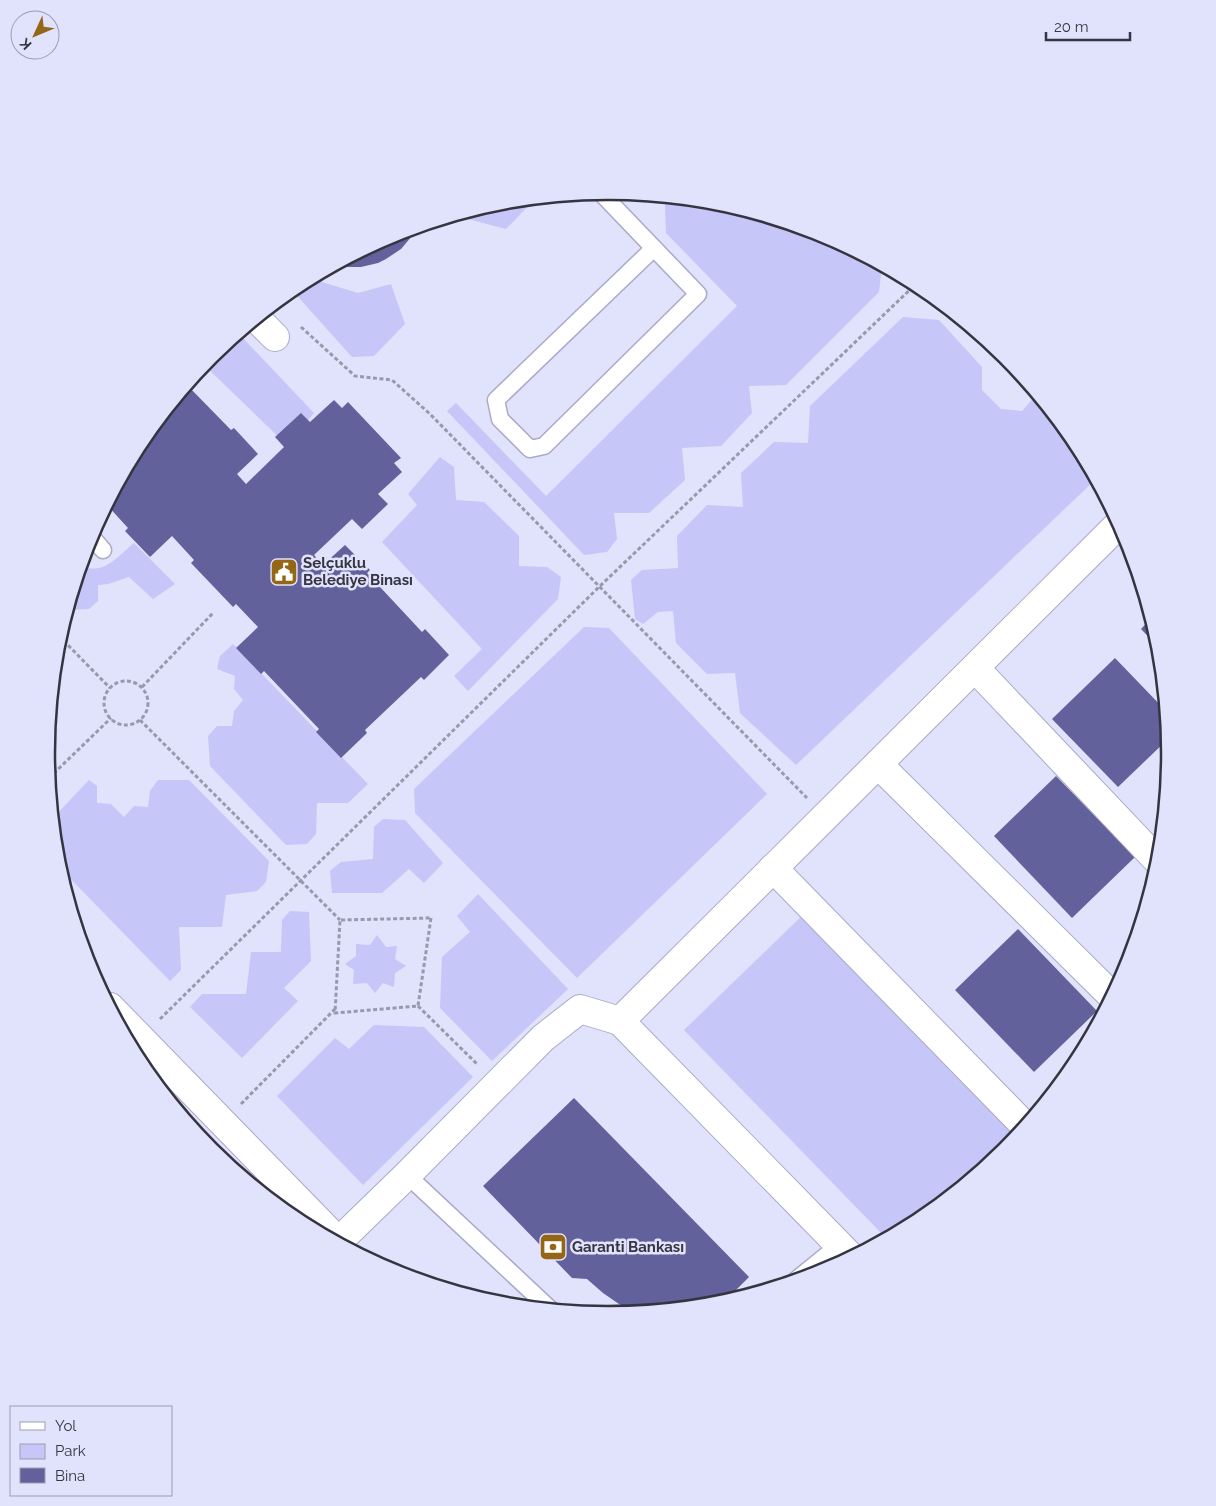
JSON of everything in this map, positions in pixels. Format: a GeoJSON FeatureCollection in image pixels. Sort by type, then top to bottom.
{"type":"FeatureCollection","features":[{"type":"Feature","properties":{"kind":"street"},"geometry":{"type":"LineString","coordinates":[[263,321],[286,330]]}},
{"type":"Feature","properties":{"kind":"street"},"geometry":{"type":"LineString","coordinates":[[620,1021],[1114,529]]}},
{"type":"Feature","properties":{"kind":"street"},"geometry":{"type":"LineString","coordinates":[[975,668],[1151,854]]}},
{"type":"Feature","properties":{"kind":"street"},"geometry":{"type":"LineString","coordinates":[[878,764],[1107,991]]}},
{"type":"Feature","properties":{"kind":"street"},"geometry":{"type":"LineString","coordinates":[[773,868],[1021,1122]]}},
{"type":"Feature","properties":{"kind":"street"},"geometry":{"type":"LineString","coordinates":[[343,1239],[543,1038],[580,1009],[620,1021],[845,1251]]}},
{"type":"Feature","properties":{"kind":"street"},"geometry":{"type":"LineString","coordinates":[[125,1023],[324,1227]]}},
{"type":"Feature","properties":{"kind":"lane"},"geometry":{"type":"LineString","coordinates":[[609,200],[698,294],[544,446],[530,450],[500,419],[496,400],[654,248]]}},
{"type":"Feature","properties":{"kind":"lane"},"geometry":{"type":"LineString","coordinates":[[96,542],[103,550]]}},
{"type":"Feature","properties":{"kind":"lane"},"geometry":{"type":"LineString","coordinates":[[407,1175],[542,1302]]}},
{"type":"Feature","properties":{"kind":"lane"},"geometry":{"type":"LineString","coordinates":[[833,1258],[845,1251]]}},
{"type":"Feature","properties":{"kind":"path"},"geometry":{"type":"LineString","coordinates":[[140,1038],[599,587],[910,290]]}},
{"type":"Feature","properties":{"kind":"path"},"geometry":{"type":"LineString","coordinates":[[286,330],[355,376],[392,380],[430,414],[825,816]]}},
{"type":"Feature","properties":{"kind":"path"},"geometry":{"type":"LineString","coordinates":[[142,687],[213,613]]}},
{"type":"Feature","properties":{"kind":"path"},"geometry":{"type":"LineString","coordinates":[[66,643],[110,688]]}},
{"type":"Feature","properties":{"kind":"path"},"geometry":{"type":"LineString","coordinates":[[123,681],[137,683],[142,687],[149,701],[145,715],[140,720],[134,724],[127,725],[120,724],[111,718],[105,708],[104,701],[110,688],[116,683],[123,681]]}},
{"type":"Feature","properties":{"kind":"path"},"geometry":{"type":"LineString","coordinates":[[56,772],[111,718]]}},
{"type":"Feature","properties":{"kind":"path"},"geometry":{"type":"LineString","coordinates":[[140,720],[340,920],[431,918],[418,1006]]}},
{"type":"Feature","properties":{"kind":"path"},"geometry":{"type":"LineString","coordinates":[[340,920],[335,1012],[418,1006],[482,1068]]}},
{"type":"Feature","properties":{"kind":"path"},"geometry":{"type":"LineString","coordinates":[[222,1123],[335,1008]]}},
{"type":"Feature","properties":{"kind":"green space"},"geometry":{"type":"Polygon","coordinates":[[[665,204],[716,211],[751,219],[786,229],[820,242],[881,272],[879,292],[786,385],[749,386],[752,413],[721,446],[682,448],[685,480],[649,513],[614,513],[617,539],[607,552],[584,555],[447,411],[456,403],[546,496],[737,306],[666,233],[665,204]]]}},
{"type":"Feature","properties":{"kind":"green space"},"geometry":{"type":"Polygon","coordinates":[[[528,206],[506,229],[468,219],[500,211],[528,206]]]}},
{"type":"Feature","properties":{"kind":"green space"},"geometry":{"type":"Polygon","coordinates":[[[320,281],[358,293],[391,284],[405,324],[374,356],[352,357],[297,296],[320,281]]]}},
{"type":"Feature","properties":{"kind":"green space"},"geometry":{"type":"Polygon","coordinates":[[[903,317],[939,320],[982,367],[982,390],[1001,409],[1022,411],[1033,399],[1068,446],[1091,484],[796,765],[740,713],[735,673],[707,674],[676,643],[673,611],[658,612],[643,624],[635,619],[631,580],[642,570],[678,568],[677,536],[707,505],[743,507],[741,473],[774,442],[808,443],[810,406],[903,317]]]}},
{"type":"Feature","properties":{"kind":"green space"},"geometry":{"type":"Polygon","coordinates":[[[242,338],[314,413],[287,445],[209,370],[242,338]]]}},
{"type":"Feature","properties":{"kind":"green space"},"geometry":{"type":"Polygon","coordinates":[[[440,457],[454,467],[456,500],[484,502],[519,536],[519,566],[547,567],[561,577],[558,599],[468,691],[454,676],[482,649],[382,542],[417,505],[408,494],[440,457]]]}},
{"type":"Feature","properties":{"kind":"green space"},"geometry":{"type":"Polygon","coordinates":[[[134,543],[175,584],[153,599],[129,577],[108,584],[98,585],[98,601],[89,609],[74,610],[87,567],[104,567],[134,543]]]}},
{"type":"Feature","properties":{"kind":"green space"},"geometry":{"type":"Polygon","coordinates":[[[584,627],[609,628],[767,794],[577,978],[415,813],[414,789],[584,627]]]}},
{"type":"Feature","properties":{"kind":"green space"},"geometry":{"type":"Polygon","coordinates":[[[233,644],[368,784],[348,803],[317,803],[316,834],[307,844],[286,845],[210,766],[208,736],[217,726],[232,726],[234,711],[243,700],[234,689],[235,676],[217,669],[220,656],[233,644]]]}},
{"type":"Feature","properties":{"kind":"green space"},"geometry":{"type":"Polygon","coordinates":[[[89,780],[97,786],[97,803],[111,804],[124,817],[134,806],[148,807],[150,791],[158,780],[189,780],[269,861],[266,882],[257,891],[226,895],[222,927],[179,927],[181,970],[170,981],[70,878],[59,812],[89,780]]]}},
{"type":"Feature","properties":{"kind":"green space"},"geometry":{"type":"Polygon","coordinates":[[[383,819],[405,820],[443,863],[424,883],[409,869],[382,893],[332,893],[330,871],[341,862],[373,859],[374,827],[383,819]]]}},
{"type":"Feature","properties":{"kind":"green space"},"geometry":{"type":"Polygon","coordinates":[[[478,894],[568,989],[492,1061],[440,1008],[442,957],[470,932],[457,916],[478,894]]]}},
{"type":"Feature","properties":{"kind":"green space"},"geometry":{"type":"Polygon","coordinates":[[[290,911],[309,912],[311,961],[284,988],[298,1001],[242,1058],[190,1007],[202,994],[246,994],[251,952],[281,952],[282,920],[290,911]]]}},
{"type":"Feature","properties":{"kind":"green space"},"geometry":{"type":"Polygon","coordinates":[[[806,912],[1015,1127],[973,1169],[945,1192],[882,1233],[684,1030],[806,912]]]}},
{"type":"Feature","properties":{"kind":"green space"},"geometry":{"type":"Polygon","coordinates":[[[377,935],[386,947],[397,946],[395,959],[406,966],[395,973],[394,987],[383,983],[375,993],[367,983],[353,984],[354,970],[345,964],[356,956],[356,944],[370,945],[377,935]]]}},
{"type":"Feature","properties":{"kind":"green space"},"geometry":{"type":"Polygon","coordinates":[[[374,1025],[424,1027],[473,1077],[363,1185],[277,1096],[335,1038],[349,1049],[374,1025]]]}},
{"type":"Feature","properties":{"kind":"building"},"geometry":{"type":"Polygon","coordinates":[[[412,236],[401,249],[386,259],[361,267],[345,267],[412,236]]]}},
{"type":"Feature","properties":{"kind":"building","name":"Selçuklu Belediye Binası"},"geometry":{"type":"Polygon","coordinates":[[[191,389],[231,430],[234,428],[258,454],[237,474],[246,484],[284,447],[275,437],[301,413],[310,422],[334,400],[342,408],[348,402],[401,458],[394,463],[402,472],[378,494],[388,504],[362,529],[352,519],[314,555],[323,565],[345,545],[370,570],[367,573],[422,632],[425,629],[449,655],[424,680],[421,677],[365,730],[367,733],[341,758],[316,732],[319,729],[264,671],[261,674],[236,648],[258,627],[236,604],[233,607],[191,563],[194,560],[172,536],[150,557],[125,531],[128,528],[111,510],[148,446],[191,389]]]}},
{"type":"Feature","properties":{"kind":"building"},"geometry":{"type":"Polygon","coordinates":[[[1145,624],[1148,636],[1141,629],[1145,624]]]}},
{"type":"Feature","properties":{"kind":"building"},"geometry":{"type":"Polygon","coordinates":[[[1115,658],[1158,703],[1161,746],[1118,787],[1052,719],[1115,658]]]}},
{"type":"Feature","properties":{"kind":"building"},"geometry":{"type":"Polygon","coordinates":[[[1056,776],[1135,857],[1072,918],[994,836],[1056,776]]]}},
{"type":"Feature","properties":{"kind":"building"},"geometry":{"type":"Polygon","coordinates":[[[1018,929],[1097,1011],[1034,1072],[955,990],[1018,929]]]}},
{"type":"Feature","properties":{"kind":"building"},"geometry":{"type":"Polygon","coordinates":[[[574,1098],[749,1277],[735,1291],[716,1295],[680,1301],[622,1306],[603,1293],[587,1279],[572,1278],[483,1186],[574,1098]]]}},
{"type":"Feature","properties":{"kind":"place","name":"Selçuklu Belediye Binası"},"geometry":{"type":"Point","coordinates":[284,572]}},
{"type":"Feature","properties":{"kind":"place","name":"Garanti Bankası"},"geometry":{"type":"Point","coordinates":[553,1247]}}]}
